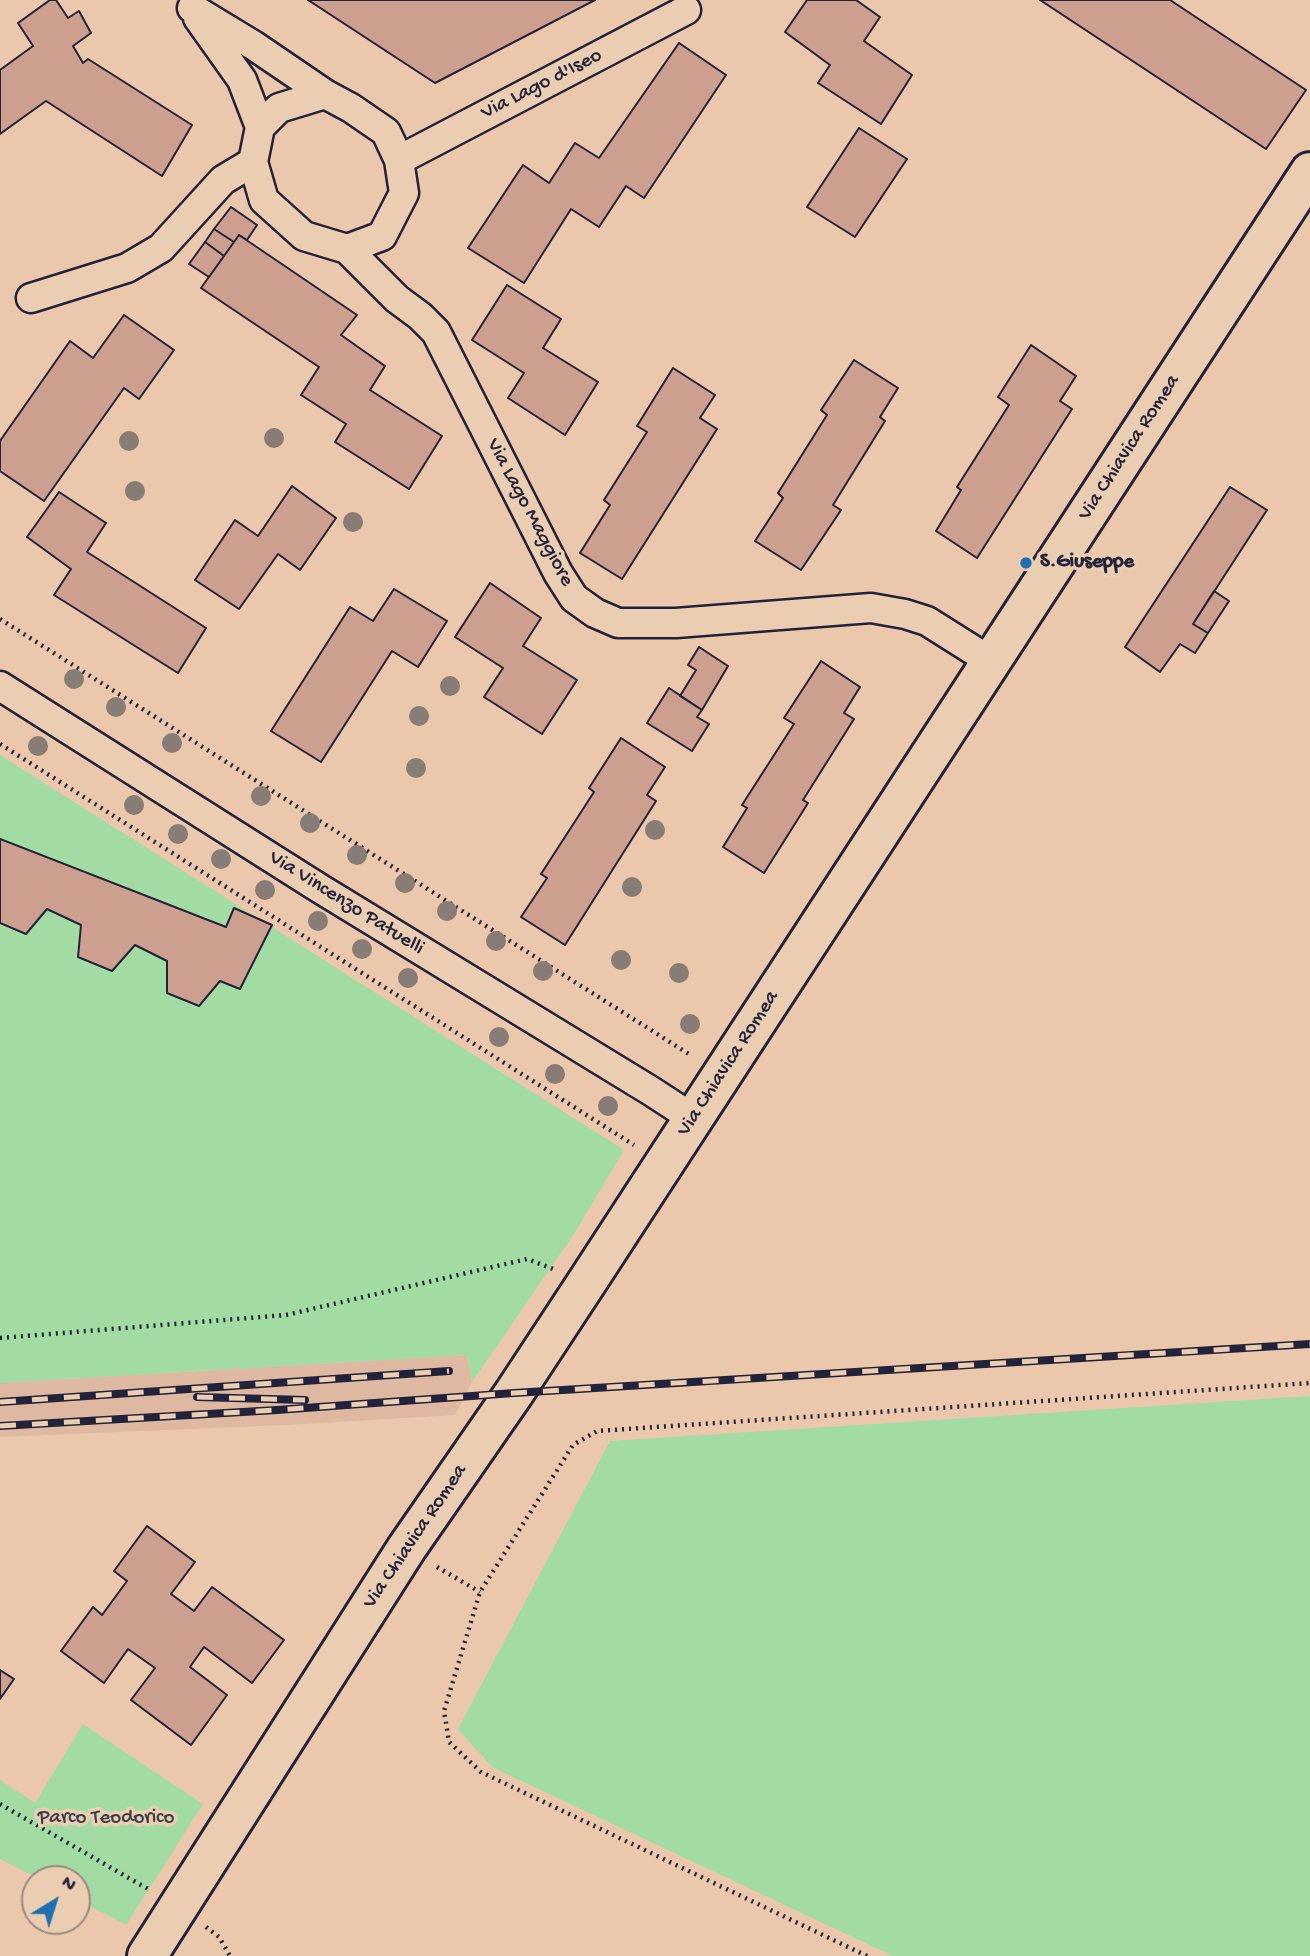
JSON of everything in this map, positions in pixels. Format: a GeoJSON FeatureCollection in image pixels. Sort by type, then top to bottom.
{"type":"FeatureCollection","features":[{"type":"Feature","properties":{"kind":"street"},"geometry":{"type":"LineString","coordinates":[[187,4],[386,132],[399,160],[404,194],[382,236],[347,249],[304,236],[264,200],[253,162],[260,127],[242,80],[187,4]]}},
{"type":"Feature","properties":{"kind":"street","name":"Via Lago d'Iseo"},"geometry":{"type":"LineString","coordinates":[[399,160],[686,10]]}},
{"type":"Feature","properties":{"kind":"street"},"geometry":{"type":"LineString","coordinates":[[260,127],[279,108],[326,94]]}},
{"type":"Feature","properties":{"kind":"street"},"geometry":{"type":"LineString","coordinates":[[31,298],[127,268],[160,248],[223,180],[253,162]]}},
{"type":"Feature","properties":{"kind":"street","name":"Via Chiavica Romea"},"geometry":{"type":"LineString","coordinates":[[148,1956],[406,1549],[514,1393],[694,1119],[1310,172]]}},
{"type":"Feature","properties":{"kind":"street","name":"Via Lago Maggiore"},"geometry":{"type":"LineString","coordinates":[[347,249],[397,299],[436,332],[558,573],[574,598],[595,613],[618,623],[676,623],[871,608],[927,621],[992,662]]}},
{"type":"Feature","properties":{"kind":"street","name":"Via Vincenzo Patuelli"},"geometry":{"type":"LineString","coordinates":[[0,686],[694,1119]]}},
{"type":"Feature","properties":{"kind":"path"},"geometry":{"type":"LineString","coordinates":[[0,619],[698,1060]]}},
{"type":"Feature","properties":{"kind":"path"},"geometry":{"type":"LineString","coordinates":[[0,744],[641,1149]]}},
{"type":"Feature","properties":{"kind":"path"},"geometry":{"type":"LineString","coordinates":[[0,1338],[286,1315],[527,1259],[562,1272],[585,1285]]}},
{"type":"Feature","properties":{"kind":"path"},"geometry":{"type":"LineString","coordinates":[[867,1956],[481,1772],[449,1742],[444,1710],[480,1592],[573,1445],[597,1431],[1310,1382]]}},
{"type":"Feature","properties":{"kind":"path"},"geometry":{"type":"LineString","coordinates":[[406,1549],[480,1592]]}},
{"type":"Feature","properties":{"kind":"path"},"geometry":{"type":"LineString","coordinates":[[0,1804],[159,1894]]}},
{"type":"Feature","properties":{"kind":"path"},"geometry":{"type":"LineString","coordinates":[[205,1925],[219,1937],[230,1956]]}},
{"type":"Feature","properties":{"kind":"shaded area"},"geometry":{"type":"Polygon","coordinates":[[[467,1355],[472,1382],[455,1415],[0,1437],[0,1383],[467,1355]]]}},
{"type":"Feature","properties":{"kind":"green space"},"geometry":{"type":"Polygon","coordinates":[[[0,755],[624,1150],[574,1234],[472,1382],[467,1355],[0,1383],[0,755]]]}},
{"type":"Feature","properties":{"kind":"green space"},"geometry":{"type":"Polygon","coordinates":[[[1310,1396],[1310,1956],[893,1956],[492,1767],[458,1729],[610,1441],[1310,1396]]]}},
{"type":"Feature","properties":{"kind":"green space","name":"Parco Teodorico"},"geometry":{"type":"Polygon","coordinates":[[[83,1724],[203,1804],[126,1925],[91,1906],[91,1865],[21,1865],[21,1870],[0,1859],[0,1780],[35,1803],[83,1724]]]}},
{"type":"Feature","properties":{"kind":"building"},"geometry":{"type":"Polygon","coordinates":[[[50,0],[56,0],[68,18],[79,11],[91,33],[73,46],[83,63],[88,59],[192,125],[162,176],[46,101],[0,134],[0,70],[33,46],[18,23],[50,0]]]}},
{"type":"Feature","properties":{"kind":"building"},"geometry":{"type":"Polygon","coordinates":[[[308,0],[595,0],[435,83],[308,0]]]}},
{"type":"Feature","properties":{"kind":"building"},"geometry":{"type":"Polygon","coordinates":[[[807,0],[856,0],[880,17],[864,41],[912,75],[881,124],[818,83],[830,65],[785,32],[807,0]]]}},
{"type":"Feature","properties":{"kind":"building"},"geometry":{"type":"Polygon","coordinates":[[[1040,0],[1170,0],[1306,90],[1266,149],[1040,0]]]}},
{"type":"Feature","properties":{"kind":"building"},"geometry":{"type":"Polygon","coordinates":[[[679,43],[726,75],[644,198],[626,186],[599,227],[571,209],[524,283],[468,248],[523,165],[549,183],[575,143],[599,158],[679,43]]]}},
{"type":"Feature","properties":{"kind":"building"},"geometry":{"type":"Polygon","coordinates":[[[859,128],[907,159],[855,237],[807,207],[859,128]]]}},
{"type":"Feature","properties":{"kind":"building"},"geometry":{"type":"Polygon","coordinates":[[[231,207],[257,225],[247,240],[239,235],[234,242],[214,229],[231,207]]]}},
{"type":"Feature","properties":{"kind":"building"},"geometry":{"type":"Polygon","coordinates":[[[214,229],[234,242],[224,256],[205,242],[214,229]]]}},
{"type":"Feature","properties":{"kind":"building"},"geometry":{"type":"Polygon","coordinates":[[[239,235],[357,315],[341,335],[385,366],[370,390],[442,436],[409,489],[335,442],[346,424],[301,395],[319,367],[201,288],[239,235]]]}},
{"type":"Feature","properties":{"kind":"building"},"geometry":{"type":"Polygon","coordinates":[[[205,242],[224,256],[209,277],[189,264],[205,242]]]}},
{"type":"Feature","properties":{"kind":"building"},"geometry":{"type":"Polygon","coordinates":[[[507,285],[561,319],[543,348],[598,382],[565,435],[508,398],[524,373],[472,340],[507,285]]]}},
{"type":"Feature","properties":{"kind":"building"},"geometry":{"type":"Polygon","coordinates":[[[124,315],[174,350],[139,399],[124,388],[44,501],[0,471],[0,441],[70,341],[93,358],[124,315]]]}},
{"type":"Feature","properties":{"kind":"building"},"geometry":{"type":"Polygon","coordinates":[[[1031,345],[1076,376],[1060,401],[1072,409],[977,558],[936,531],[961,490],[957,487],[1009,405],[998,397],[1031,345]]]}},
{"type":"Feature","properties":{"kind":"building"},"geometry":{"type":"Polygon","coordinates":[[[854,360],[898,388],[880,417],[885,421],[833,505],[841,510],[801,570],[755,541],[783,498],[778,493],[827,415],[821,410],[854,360]]]}},
{"type":"Feature","properties":{"kind":"building"},"geometry":{"type":"Polygon","coordinates":[[[673,368],[715,395],[700,418],[717,429],[622,579],[580,553],[610,505],[604,500],[647,432],[637,426],[673,368]]]}},
{"type":"Feature","properties":{"kind":"building"},"geometry":{"type":"Polygon","coordinates":[[[292,486],[336,518],[300,570],[278,554],[239,609],[195,580],[235,520],[258,536],[292,486]]]}},
{"type":"Feature","properties":{"kind":"building"},"geometry":{"type":"Polygon","coordinates":[[[1230,487],[1267,510],[1193,624],[1208,633],[1195,653],[1180,644],[1160,672],[1125,647],[1230,487]]]}},
{"type":"Feature","properties":{"kind":"building"},"geometry":{"type":"Polygon","coordinates":[[[59,492],[106,523],[87,552],[206,628],[178,673],[54,595],[71,569],[27,537],[59,492]]]}},
{"type":"Feature","properties":{"kind":"building"},"geometry":{"type":"Polygon","coordinates":[[[490,583],[541,618],[523,646],[577,680],[542,734],[484,697],[503,668],[455,637],[490,583]]]}},
{"type":"Feature","properties":{"kind":"building"},"geometry":{"type":"Polygon","coordinates":[[[394,589],[447,621],[418,667],[392,651],[321,762],[271,731],[350,607],[373,621],[394,589]]]}},
{"type":"Feature","properties":{"kind":"building"},"geometry":{"type":"Polygon","coordinates":[[[1214,591],[1229,601],[1208,633],[1193,624],[1214,591]]]}},
{"type":"Feature","properties":{"kind":"building"},"geometry":{"type":"Polygon","coordinates":[[[699,647],[728,666],[702,710],[680,696],[696,670],[688,665],[699,647]]]}},
{"type":"Feature","properties":{"kind":"building"},"geometry":{"type":"Polygon","coordinates":[[[821,661],[860,687],[844,713],[854,719],[803,800],[808,803],[764,873],[723,847],[747,808],[742,805],[794,724],[784,718],[821,661]]]}},
{"type":"Feature","properties":{"kind":"building"},"geometry":{"type":"Polygon","coordinates":[[[669,688],[702,710],[697,717],[709,724],[692,751],[647,723],[669,688]]]}},
{"type":"Feature","properties":{"kind":"building"},"geometry":{"type":"Polygon","coordinates":[[[621,738],[665,767],[647,795],[656,801],[565,945],[521,917],[547,878],[541,874],[594,792],[589,788],[621,738]]]}},
{"type":"Feature","properties":{"kind":"building"},"geometry":{"type":"Polygon","coordinates":[[[0,839],[226,927],[234,908],[272,925],[240,989],[220,981],[199,1006],[167,993],[167,961],[135,945],[112,971],[78,957],[81,925],[47,909],[26,934],[0,923],[0,839]]]}},
{"type":"Feature","properties":{"kind":"building"},"geometry":{"type":"Polygon","coordinates":[[[147,1526],[195,1562],[171,1594],[194,1611],[212,1587],[284,1640],[252,1683],[204,1647],[190,1667],[227,1695],[191,1745],[131,1700],[155,1668],[128,1649],[104,1683],[61,1651],[93,1607],[102,1615],[127,1581],[114,1571],[147,1526]]]}},
{"type":"Feature","properties":{"kind":"building"},"geometry":{"type":"Polygon","coordinates":[[[0,1670],[14,1679],[0,1699],[0,1670]]]}},
{"type":"Feature","properties":{"kind":"railway"},"geometry":{"type":"LineString","coordinates":[[0,1426],[1310,1344]]}},
{"type":"Feature","properties":{"kind":"railway"},"geometry":{"type":"LineString","coordinates":[[0,1402],[449,1371]]}},
{"type":"Feature","properties":{"kind":"railway"},"geometry":{"type":"LineString","coordinates":[[197,1397],[305,1400]]}},
{"type":"Feature","properties":{"kind":"place","name":"S.Giuseppe"},"geometry":{"type":"Point","coordinates":[1026,563]}}]}
